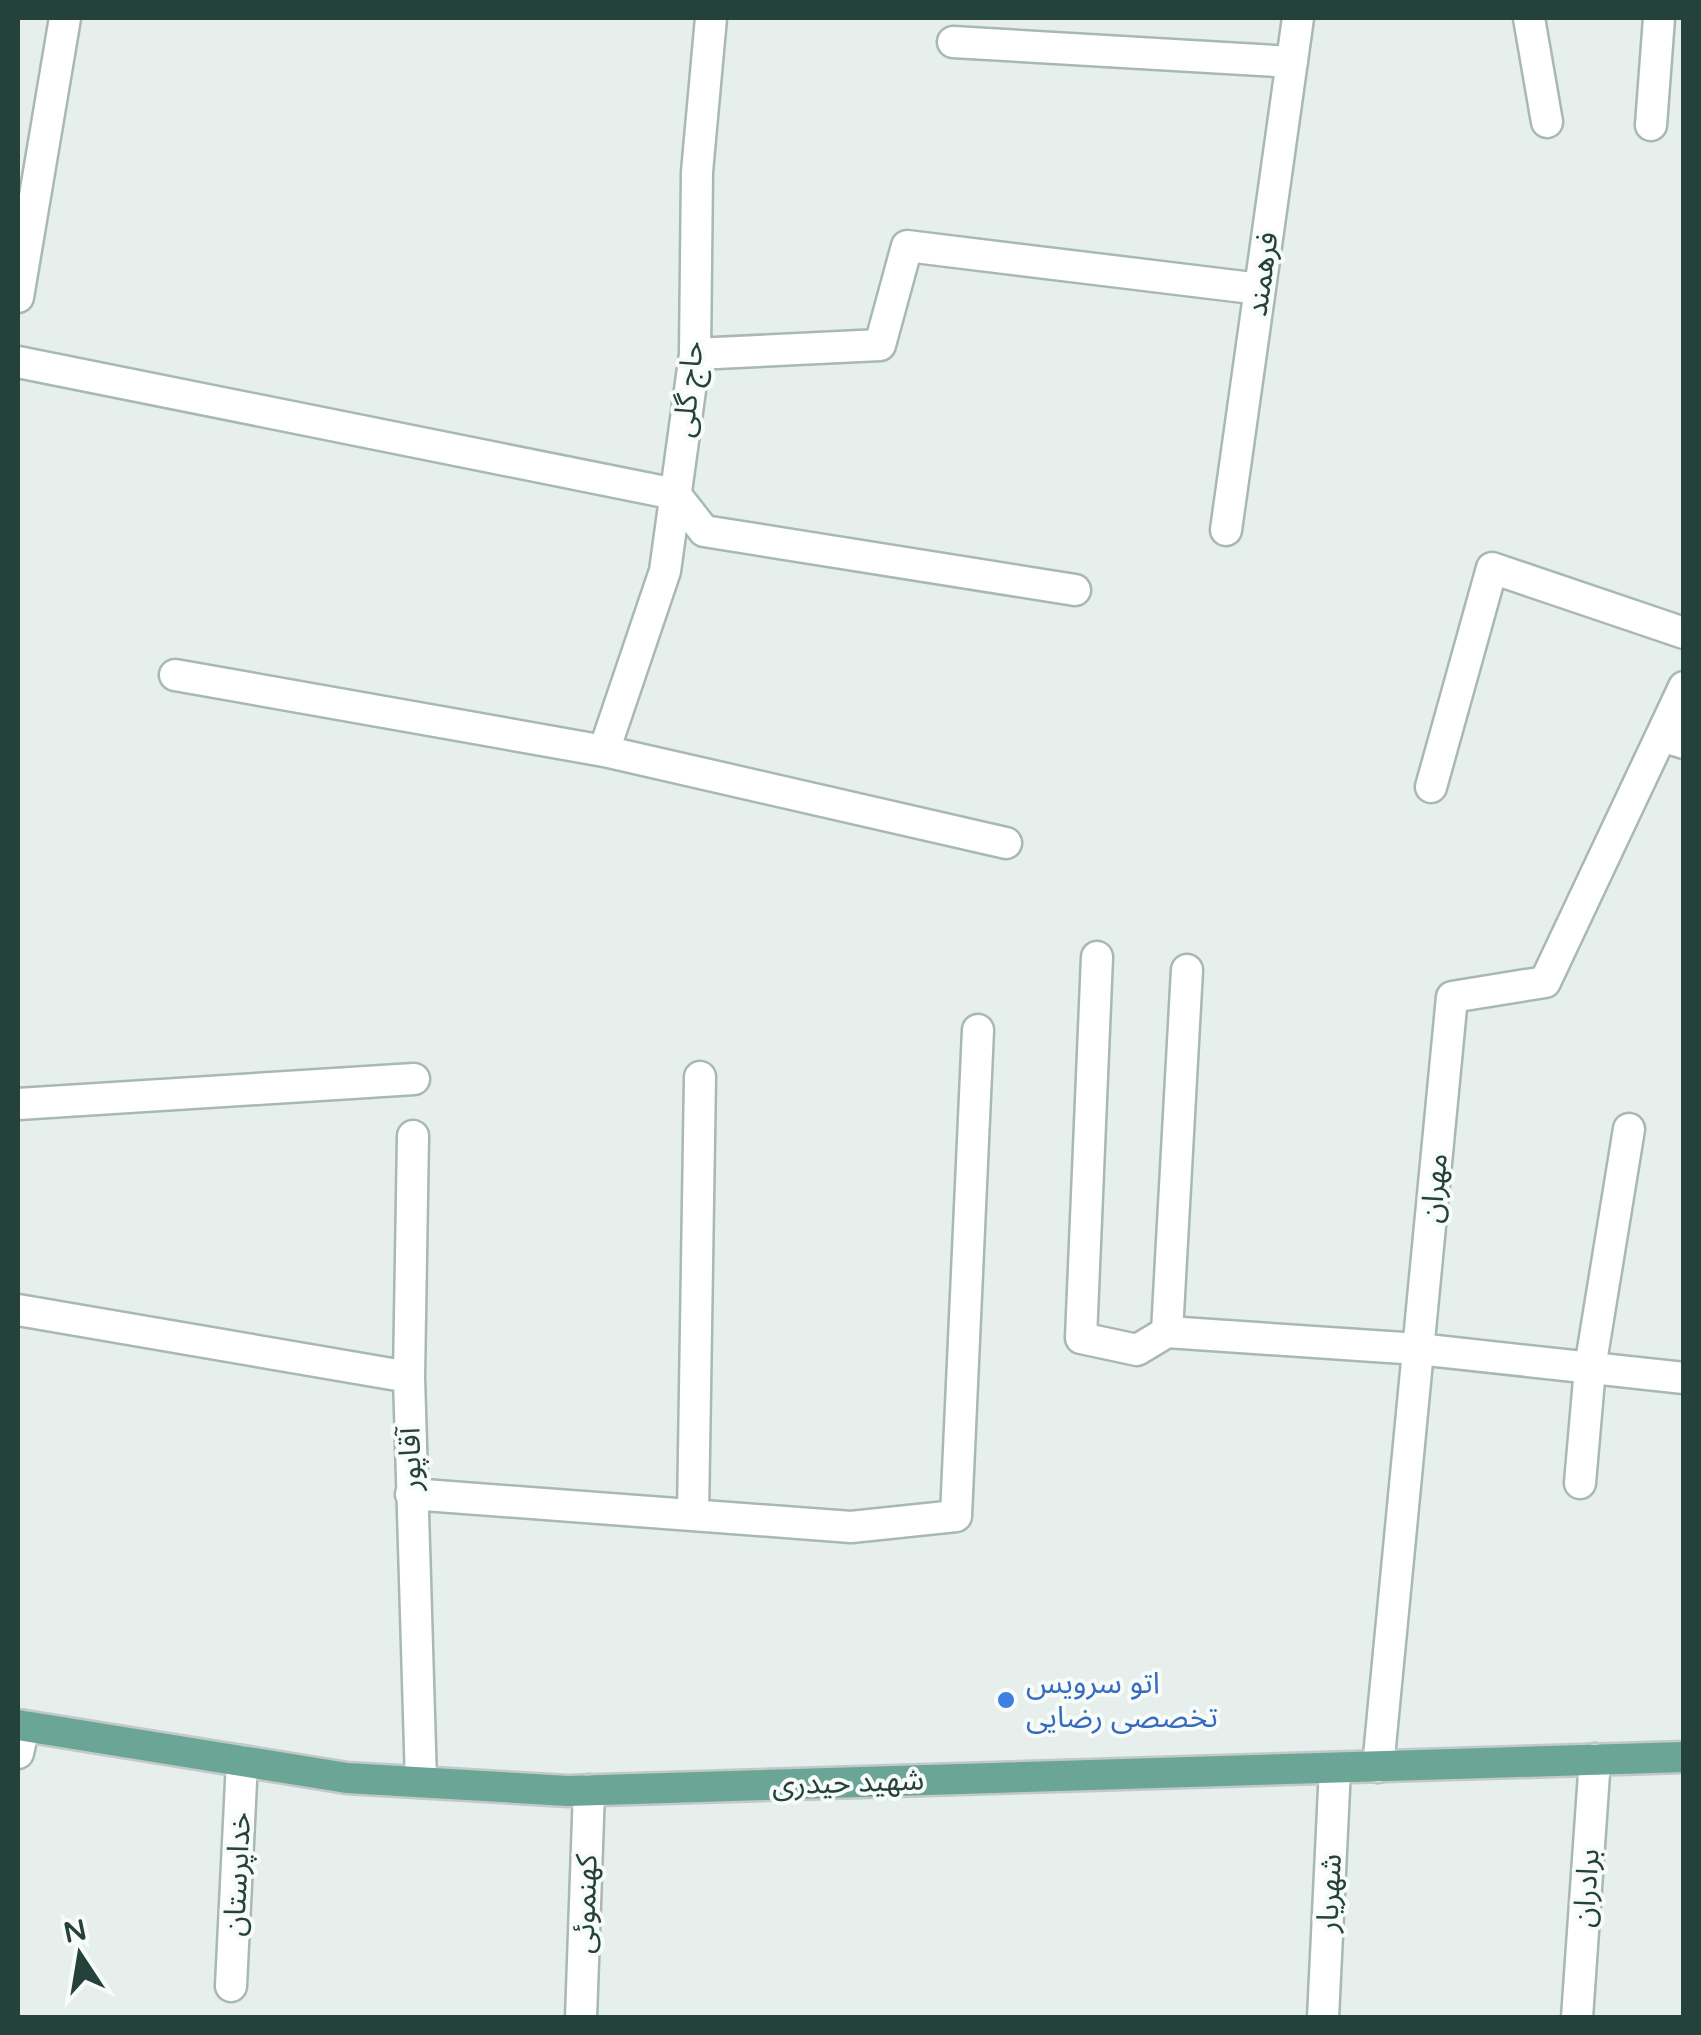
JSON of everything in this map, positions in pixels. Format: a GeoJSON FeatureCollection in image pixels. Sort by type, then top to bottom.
{"type":"FeatureCollection","features":[{"type":"Feature","properties":{"kind":"main road","name":"شهید حیدری"},"geometry":{"type":"LineString","coordinates":[[20,1735],[242,1761],[348,1778],[589,1790],[1684,1757]]}},
{"type":"Feature","properties":{"kind":"street"},"geometry":{"type":"LineString","coordinates":[[18,297],[65,18]]}},
{"type":"Feature","properties":{"kind":"street","name":"حاج گلی"},"geometry":{"type":"LineString","coordinates":[[604,751],[665,571],[695,354],[696,172],[712,18]]}},
{"type":"Feature","properties":{"kind":"street","name":"فرهمند"},"geometry":{"type":"LineString","coordinates":[[1226,530],[1298,18]]}},
{"type":"Feature","properties":{"kind":"street"},"geometry":{"type":"LineString","coordinates":[[1530,18],[1547,122]]}},
{"type":"Feature","properties":{"kind":"street"},"geometry":{"type":"LineString","coordinates":[[1651,125],[1660,18]]}},
{"type":"Feature","properties":{"kind":"street"},"geometry":{"type":"LineString","coordinates":[[954,42],[1292,62]]}},
{"type":"Feature","properties":{"kind":"street"},"geometry":{"type":"LineString","coordinates":[[695,354],[880,345],[907,246],[1260,289]]}},
{"type":"Feature","properties":{"kind":"street"},"geometry":{"type":"LineString","coordinates":[[18,362],[675,494],[704,531],[1075,590]]}},
{"type":"Feature","properties":{"kind":"street"},"geometry":{"type":"LineString","coordinates":[[1431,787],[1492,568],[1684,633]]}},
{"type":"Feature","properties":{"kind":"street"},"geometry":{"type":"LineString","coordinates":[[175,675],[604,751],[1006,843]]}},
{"type":"Feature","properties":{"kind":"street"},"geometry":{"type":"LineString","coordinates":[[1672,739],[1684,687]]}},
{"type":"Feature","properties":{"kind":"street","name":"مهران"},"geometry":{"type":"LineString","coordinates":[[1378,1767],[1452,998],[1545,982],[1672,739]]}},
{"type":"Feature","properties":{"kind":"street"},"geometry":{"type":"LineString","coordinates":[[1097,957],[1081,1338],[1137,1350],[1166,1332],[1418,1349],[1684,1378]]}},
{"type":"Feature","properties":{"kind":"street"},"geometry":{"type":"LineString","coordinates":[[1166,1332],[1187,970]]}},
{"type":"Feature","properties":{"kind":"street"},"geometry":{"type":"LineString","coordinates":[[411,1494],[851,1528],[956,1516],[978,1030]]}},
{"type":"Feature","properties":{"kind":"street"},"geometry":{"type":"LineString","coordinates":[[693,1515],[700,1077]]}},
{"type":"Feature","properties":{"kind":"street"},"geometry":{"type":"LineString","coordinates":[[18,1104],[414,1079]]}},
{"type":"Feature","properties":{"kind":"street"},"geometry":{"type":"LineString","coordinates":[[1580,1483],[1590,1368],[1628,1130]]}},
{"type":"Feature","properties":{"kind":"street","name":"آقاپور"},"geometry":{"type":"LineString","coordinates":[[413,1136],[409,1377],[422,1782]]}},
{"type":"Feature","properties":{"kind":"street"},"geometry":{"type":"LineString","coordinates":[[18,1310],[409,1377]]}},
{"type":"Feature","properties":{"kind":"street","name":"برادران"},"geometry":{"type":"LineString","coordinates":[[1577,2018],[1595,1760]]}},
{"type":"Feature","properties":{"kind":"street","name":"خداپرستان"},"geometry":{"type":"LineString","coordinates":[[231,1986],[242,1761]]}},
{"type":"Feature","properties":{"kind":"street","name":"شهریار"},"geometry":{"type":"LineString","coordinates":[[1323,2018],[1335,1768]]}},
{"type":"Feature","properties":{"kind":"street","name":"کهنموئی"},"geometry":{"type":"LineString","coordinates":[[580,2018],[589,1790]]}},
{"type":"Feature","properties":{"kind":"place","name":"اتو سرویس تخصصی رضایی"},"geometry":{"type":"Point","coordinates":[1006,1700]}}]}
